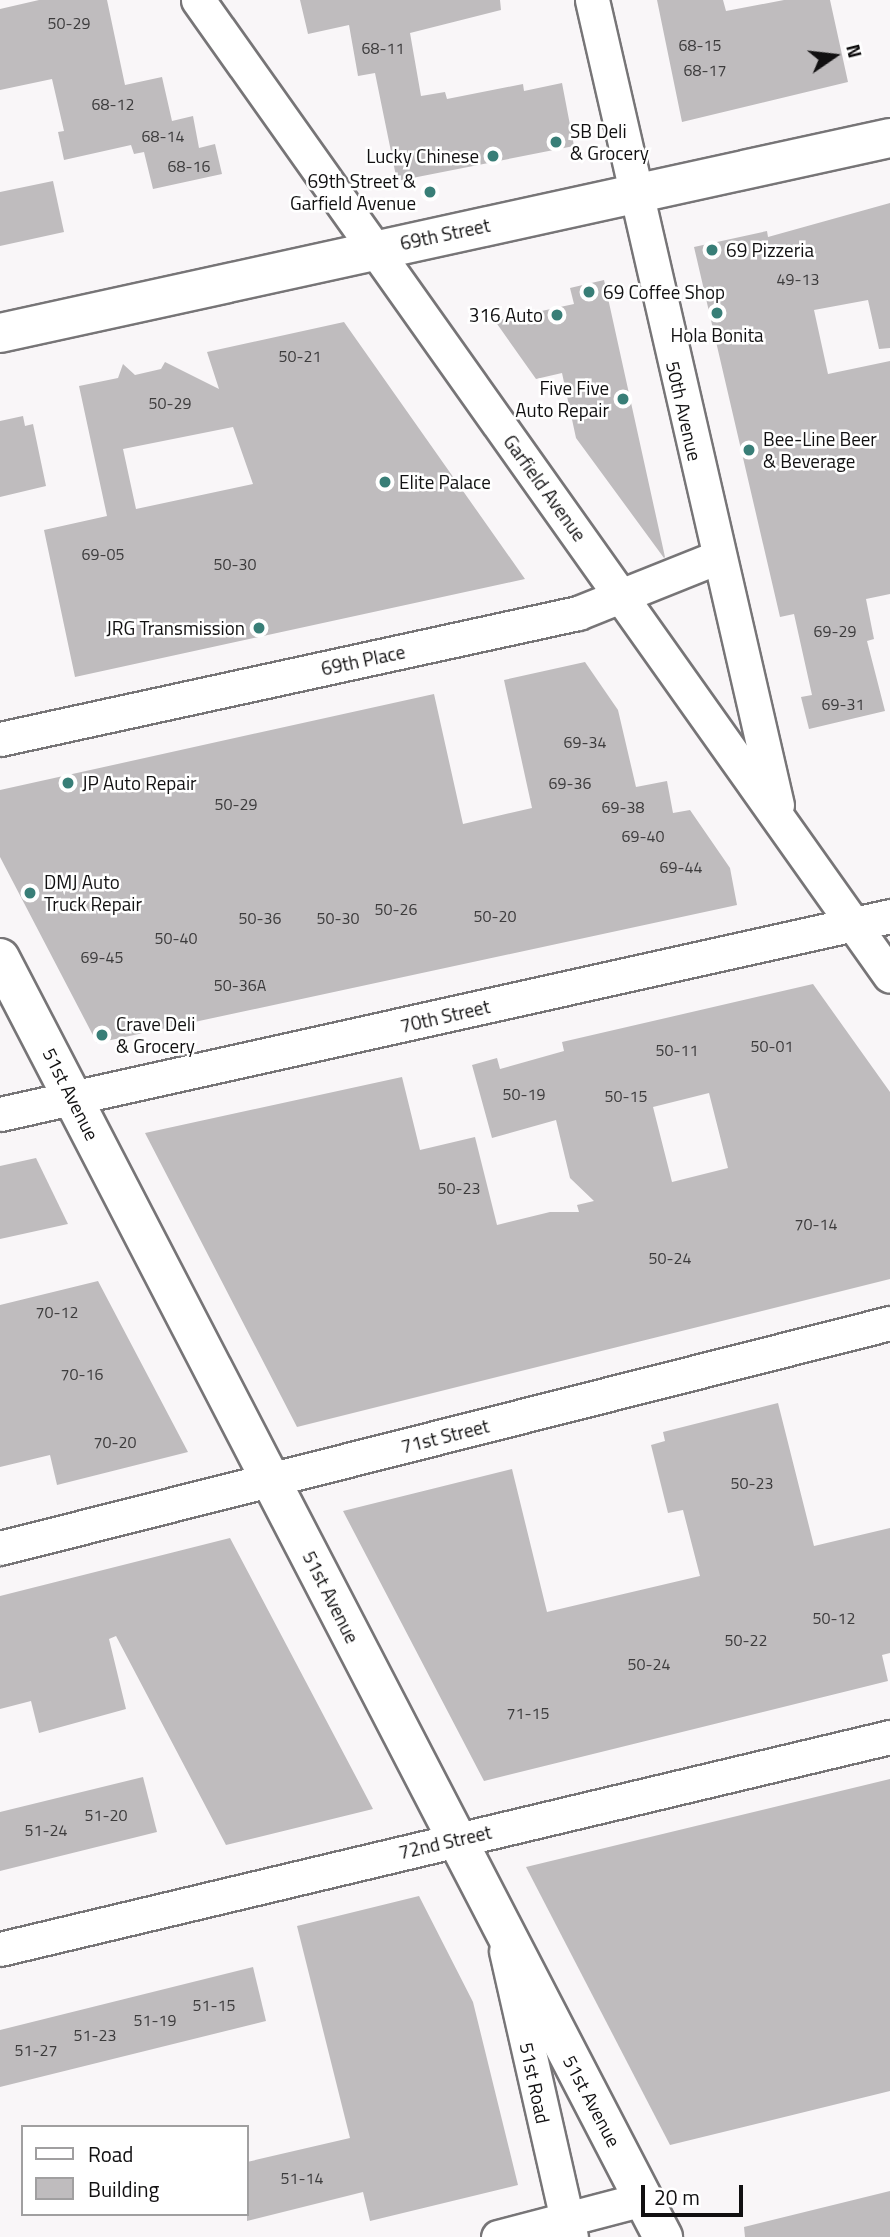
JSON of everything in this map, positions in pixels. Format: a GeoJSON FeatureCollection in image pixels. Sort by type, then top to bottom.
{"type":"FeatureCollection","features":[{"type":"Feature","properties":{"kind":"street","name":"Garfield Avenue"},"geometry":{"type":"LineString","coordinates":[[198,0],[890,976]]}},
{"type":"Feature","properties":{"kind":"street","name":"50th Avenue"},"geometry":{"type":"LineString","coordinates":[[592,0],[633,192],[781,821]]}},
{"type":"Feature","properties":{"kind":"street","name":"69th Street"},"geometry":{"type":"LineString","coordinates":[[0,333],[633,192],[890,138]]}},
{"type":"Feature","properties":{"kind":"street","name":"69th Place"},"geometry":{"type":"LineString","coordinates":[[0,739],[578,612],[718,557]]}},
{"type":"Feature","properties":{"kind":"street","name":"70th Street"},"geometry":{"type":"LineString","coordinates":[[0,1114],[890,916]]}},
{"type":"Feature","properties":{"kind":"street","name":"51st Avenue"},"geometry":{"type":"LineString","coordinates":[[0,958],[663,2237]]}},
{"type":"Feature","properties":{"kind":"street","name":"71st Street"},"geometry":{"type":"LineString","coordinates":[[0,1548],[890,1323]]}},
{"type":"Feature","properties":{"kind":"street","name":"72nd Street"},"geometry":{"type":"LineString","coordinates":[[0,1949],[890,1737]]}},
{"type":"Feature","properties":{"kind":"street","name":"51st Road"},"geometry":{"type":"LineString","coordinates":[[501,1928],[568,2229]]}},
{"type":"Feature","properties":{"kind":"street"},"geometry":{"type":"LineString","coordinates":[[498,2237],[568,2229],[643,2199]]}},
{"type":"Feature","properties":{"kind":"building"},"geometry":{"type":"Polygon","coordinates":[[[39,0],[107,0],[125,85],[162,77],[172,121],[193,116],[199,148],[215,144],[222,174],[153,189],[144,152],[134,154],[131,145],[64,160],[58,132],[64,131],[52,79],[0,90],[0,9],[39,0]]]}},
{"type":"Feature","properties":{"kind":"building"},"geometry":{"type":"Polygon","coordinates":[[[300,0],[500,0],[501,10],[410,33],[421,96],[445,92],[447,99],[523,84],[524,91],[562,83],[574,146],[397,181],[375,73],[358,76],[349,25],[308,34],[300,0]]]}},
{"type":"Feature","properties":{"kind":"building"},"geometry":{"type":"Polygon","coordinates":[[[657,0],[723,0],[726,11],[784,0],[830,0],[848,82],[682,122],[657,0]]]}},
{"type":"Feature","properties":{"kind":"building"},"geometry":{"type":"Polygon","coordinates":[[[53,181],[64,232],[0,246],[0,192],[53,181]]]}},
{"type":"Feature","properties":{"kind":"building"},"geometry":{"type":"Polygon","coordinates":[[[890,203],[890,348],[879,349],[868,300],[814,310],[828,374],[890,361],[890,594],[866,599],[874,639],[867,641],[885,711],[809,729],[801,697],[812,695],[794,614],[780,617],[694,247],[767,231],[768,237],[890,203]]]}},
{"type":"Feature","properties":{"kind":"building"},"geometry":{"type":"Polygon","coordinates":[[[604,280],[664,558],[576,438],[562,373],[536,379],[495,321],[574,304],[570,288],[604,280]]]}},
{"type":"Feature","properties":{"kind":"building"},"geometry":{"type":"Polygon","coordinates":[[[344,322],[525,579],[75,677],[44,530],[107,516],[79,386],[118,378],[123,364],[135,375],[161,369],[165,362],[219,389],[207,352],[344,322]],[[233,427],[123,449],[136,509],[253,484],[233,427]]]}},
{"type":"Feature","properties":{"kind":"building"},"geometry":{"type":"Polygon","coordinates":[[[23,416],[25,426],[33,424],[46,486],[0,497],[0,421],[23,416]]]}},
{"type":"Feature","properties":{"kind":"building"},"geometry":{"type":"Polygon","coordinates":[[[585,662],[618,710],[636,787],[667,781],[673,813],[690,810],[730,868],[737,905],[97,1043],[0,857],[0,790],[434,694],[463,824],[532,808],[504,680],[585,662]]]}},
{"type":"Feature","properties":{"kind":"building"},"geometry":{"type":"Polygon","coordinates":[[[813,984],[890,1092],[890,1279],[297,1427],[145,1133],[402,1077],[420,1150],[475,1137],[497,1225],[550,1212],[579,1212],[577,1205],[594,1201],[570,1178],[556,1120],[492,1138],[472,1065],[497,1058],[500,1069],[564,1051],[562,1042],[813,984]],[[709,1093],[653,1107],[672,1182],[728,1168],[709,1093]]]}},
{"type":"Feature","properties":{"kind":"building"},"geometry":{"type":"Polygon","coordinates":[[[36,1158],[68,1224],[0,1239],[0,1166],[36,1158]]]}},
{"type":"Feature","properties":{"kind":"building"},"geometry":{"type":"Polygon","coordinates":[[[98,1281],[188,1452],[57,1485],[50,1455],[0,1467],[0,1305],[98,1281]]]}},
{"type":"Feature","properties":{"kind":"building"},"geometry":{"type":"Polygon","coordinates":[[[778,1403],[814,1546],[890,1528],[890,1653],[882,1655],[888,1681],[484,1781],[343,1511],[512,1469],[547,1612],[700,1576],[683,1510],[668,1513],[651,1445],[665,1441],[663,1432],[778,1403]]]}},
{"type":"Feature","properties":{"kind":"building"},"geometry":{"type":"Polygon","coordinates":[[[230,1538],[373,1809],[226,1845],[116,1636],[109,1639],[126,1709],[39,1733],[31,1701],[0,1709],[0,1596],[230,1538]]]}},
{"type":"Feature","properties":{"kind":"building"},"geometry":{"type":"Polygon","coordinates":[[[143,1777],[157,1832],[0,1871],[0,1812],[143,1777]]]}},
{"type":"Feature","properties":{"kind":"building"},"geometry":{"type":"Polygon","coordinates":[[[890,1779],[890,2091],[670,2145],[526,1867],[890,1779]]]}},
{"type":"Feature","properties":{"kind":"building"},"geometry":{"type":"Polygon","coordinates":[[[419,1896],[473,2002],[518,2185],[370,2221],[363,2192],[247,2221],[248,2162],[350,2138],[297,1926],[419,1896]]]}},
{"type":"Feature","properties":{"kind":"building"},"geometry":{"type":"Polygon","coordinates":[[[253,1967],[266,2021],[0,2087],[0,2030],[253,1967]]]}},
{"type":"Feature","properties":{"kind":"building"},"geometry":{"type":"Polygon","coordinates":[[[890,2191],[890,2237],[745,2237],[744,2227],[890,2191]]]}},
{"type":"Feature","properties":{"kind":"place","name":"SB Deli & Grocery"},"geometry":{"type":"Point","coordinates":[556,142]}},
{"type":"Feature","properties":{"kind":"place","name":"Lucky Chinese"},"geometry":{"type":"Point","coordinates":[493,156]}},
{"type":"Feature","properties":{"kind":"place","name":"69th Street & Garfield Avenue"},"geometry":{"type":"Point","coordinates":[430,192]}},
{"type":"Feature","properties":{"kind":"place","name":"69 Pizzeria"},"geometry":{"type":"Point","coordinates":[712,250]}},
{"type":"Feature","properties":{"kind":"place","name":"69 Coffee Shop"},"geometry":{"type":"Point","coordinates":[589,292]}},
{"type":"Feature","properties":{"kind":"place","name":"Hola Bonita"},"geometry":{"type":"Point","coordinates":[717,313]}},
{"type":"Feature","properties":{"kind":"place","name":"316 Auto"},"geometry":{"type":"Point","coordinates":[557,315]}},
{"type":"Feature","properties":{"kind":"place","name":"Five Five Auto Repair"},"geometry":{"type":"Point","coordinates":[623,399]}},
{"type":"Feature","properties":{"kind":"place","name":"Bee-Line Beer & Beverage"},"geometry":{"type":"Point","coordinates":[749,450]}},
{"type":"Feature","properties":{"kind":"place","name":"Elite Palace"},"geometry":{"type":"Point","coordinates":[385,482]}},
{"type":"Feature","properties":{"kind":"place","name":"JRG Transmission"},"geometry":{"type":"Point","coordinates":[259,628]}},
{"type":"Feature","properties":{"kind":"place","name":"JP Auto Repair"},"geometry":{"type":"Point","coordinates":[68,783]}},
{"type":"Feature","properties":{"kind":"place","name":"DMJ Auto Truck Repair"},"geometry":{"type":"Point","coordinates":[30,893]}},
{"type":"Feature","properties":{"kind":"place","name":"Crave Deli & Grocery"},"geometry":{"type":"Point","coordinates":[102,1035]}}]}
